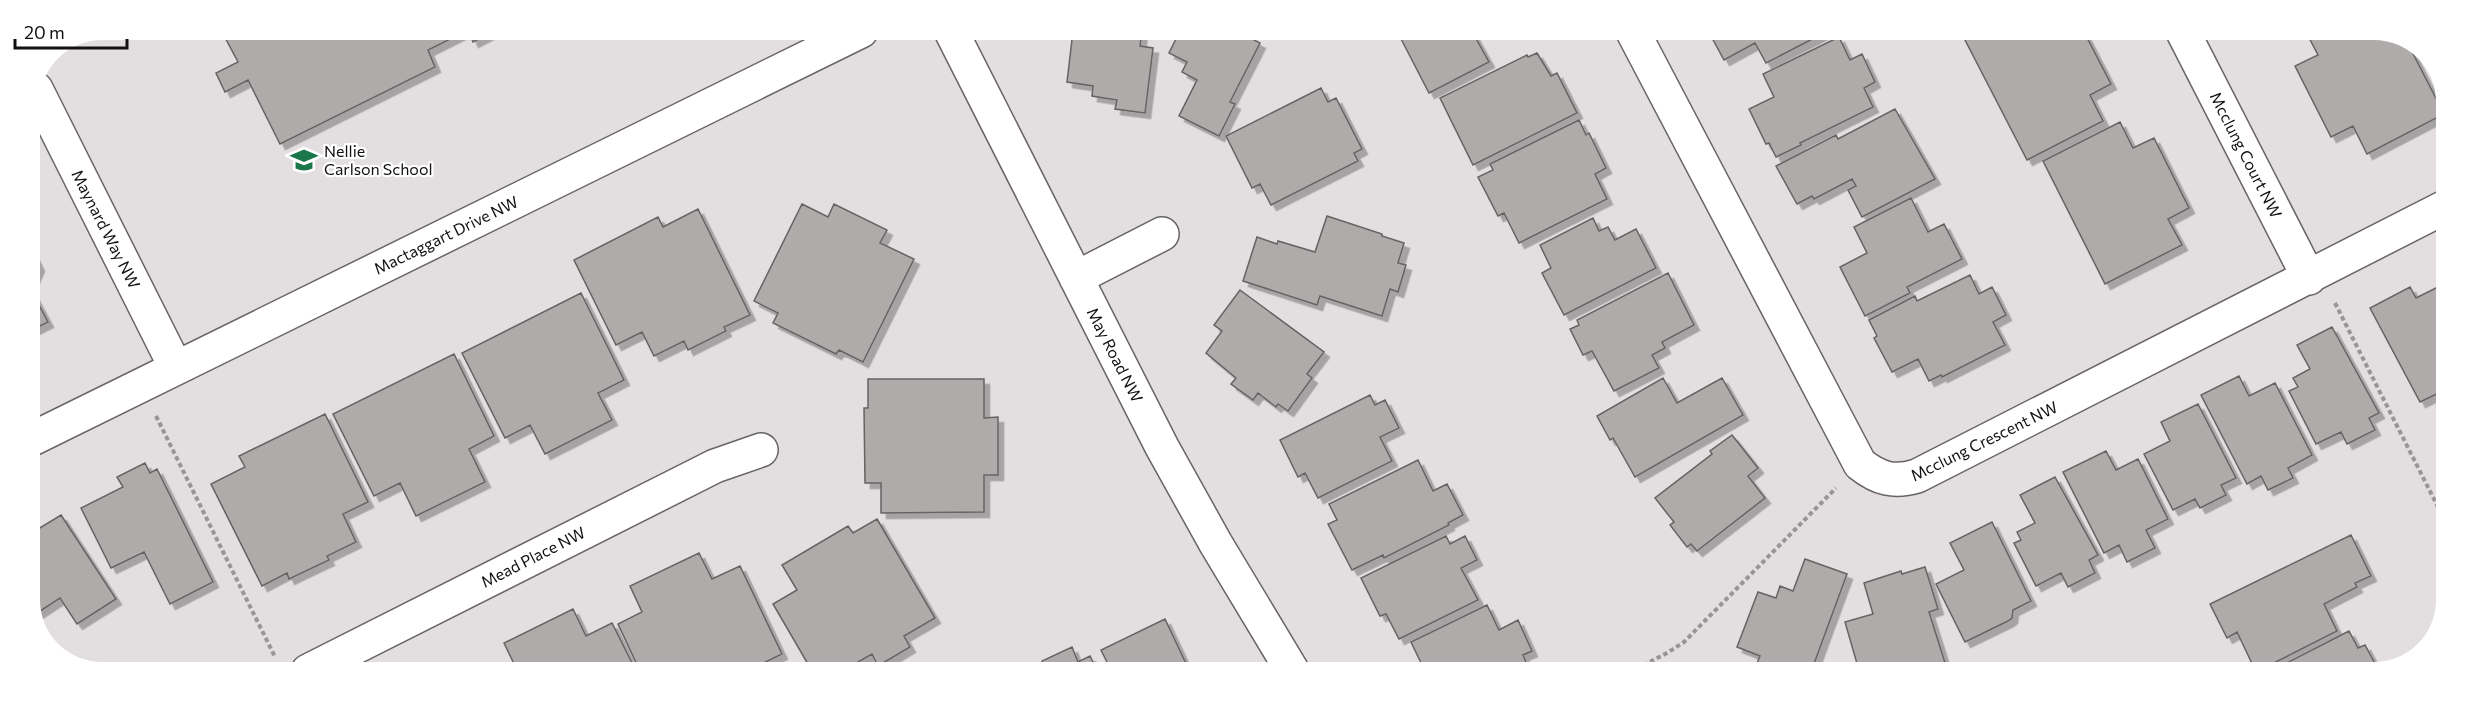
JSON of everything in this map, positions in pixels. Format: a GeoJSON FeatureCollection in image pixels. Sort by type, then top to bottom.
{"type":"FeatureCollection","features":[{"type":"Feature","properties":{"kind":"street","name":"Mactaggart Drive NW"},"geometry":{"type":"LineString","coordinates":[[41,435],[843,40]]}},
{"type":"Feature","properties":{"kind":"street","name":"May Road NW"},"geometry":{"type":"LineString","coordinates":[[956,40],[1162,447],[1216,544],[1288,663]]}},
{"type":"Feature","properties":{"kind":"street"},"geometry":{"type":"LineString","coordinates":[[1638,40],[1860,464]]}},
{"type":"Feature","properties":{"kind":"street","name":"Mcclung Court NW"},"geometry":{"type":"LineString","coordinates":[[2187,40],[2314,275]]}},
{"type":"Feature","properties":{"kind":"street","name":"Maynard Way NW"},"geometry":{"type":"LineString","coordinates":[[41,98],[176,368]]}},
{"type":"Feature","properties":{"kind":"street","name":"Mcclung Crescent NW"},"geometry":{"type":"LineString","coordinates":[[1860,464],[1884,479],[1901,481],[1917,476],[2435,212]]}},
{"type":"Feature","properties":{"kind":"street"},"geometry":{"type":"LineString","coordinates":[[1076,278],[1162,234]]}},
{"type":"Feature","properties":{"kind":"street","name":"Mead Place NW"},"geometry":{"type":"LineString","coordinates":[[324,663],[715,466],[761,450]]}},
{"type":"Feature","properties":{"kind":"path"},"geometry":{"type":"LineString","coordinates":[[2314,275],[2436,504]]}},
{"type":"Feature","properties":{"kind":"path"},"geometry":{"type":"LineString","coordinates":[[141,386],[276,660]]}},
{"type":"Feature","properties":{"kind":"path"},"geometry":{"type":"LineString","coordinates":[[1648,663],[1684,642],[1860,464]]}},
{"type":"Feature","properties":{"kind":"building"},"geometry":{"type":"Polygon","coordinates":[[[226,40],[448,40],[428,50],[435,67],[280,144],[248,80],[225,92],[216,73],[238,62],[226,40]]]}},
{"type":"Feature","properties":{"kind":"building"},"geometry":{"type":"Polygon","coordinates":[[[1072,40],[1141,40],[1140,46],[1153,48],[1145,113],[1115,109],[1117,100],[1092,96],[1093,86],[1067,82],[1072,40]]]}},
{"type":"Feature","properties":{"kind":"building"},"geometry":{"type":"Polygon","coordinates":[[[1176,40],[1254,40],[1260,43],[1230,102],[1235,104],[1219,136],[1179,116],[1197,80],[1182,72],[1187,62],[1169,53],[1176,40]]]}},
{"type":"Feature","properties":{"kind":"building"},"geometry":{"type":"Polygon","coordinates":[[[1402,40],[1477,40],[1489,62],[1429,93],[1402,40]]]}},
{"type":"Feature","properties":{"kind":"building"},"geometry":{"type":"Polygon","coordinates":[[[1713,40],[1811,40],[1766,63],[1755,43],[1724,60],[1713,40]]]}},
{"type":"Feature","properties":{"kind":"building"},"geometry":{"type":"Polygon","coordinates":[[[1833,40],[1840,40],[1850,60],[1862,54],[1875,82],[1864,88],[1873,107],[1776,157],[1769,143],[1766,144],[1749,109],[1774,97],[1763,74],[1833,40]]]}},
{"type":"Feature","properties":{"kind":"building"},"geometry":{"type":"Polygon","coordinates":[[[1965,40],[2088,40],[2111,84],[2090,95],[2103,121],[2027,160],[1965,40]]]}},
{"type":"Feature","properties":{"kind":"building"},"geometry":{"type":"Polygon","coordinates":[[[2310,40],[2373,40],[2401,47],[2415,57],[2435,96],[2435,119],[2367,154],[2353,126],[2331,137],[2295,66],[2318,55],[2310,40]]]}},
{"type":"Feature","properties":{"kind":"building"},"geometry":{"type":"Polygon","coordinates":[[[1537,53],[1551,76],[1557,73],[1577,113],[1473,165],[1440,98],[1527,55],[1528,57],[1537,53]]]}},
{"type":"Feature","properties":{"kind":"building"},"geometry":{"type":"Polygon","coordinates":[[[1321,88],[1328,102],[1336,98],[1362,149],[1354,153],[1358,161],[1271,205],[1260,184],[1252,188],[1226,136],[1321,88]]]}},
{"type":"Feature","properties":{"kind":"building"},"geometry":{"type":"Polygon","coordinates":[[[1895,109],[1935,179],[1862,217],[1848,190],[1856,186],[1852,179],[1814,199],[1812,196],[1797,204],[1776,166],[1836,135],[1838,139],[1895,109]]]}},
{"type":"Feature","properties":{"kind":"building"},"geometry":{"type":"Polygon","coordinates":[[[1579,120],[1586,135],[1589,133],[1606,168],[1595,174],[1607,199],[1519,243],[1504,213],[1498,216],[1478,177],[1493,170],[1490,164],[1579,120]]]}},
{"type":"Feature","properties":{"kind":"building"},"geometry":{"type":"Polygon","coordinates":[[[2120,122],[2133,148],[2154,138],[2189,208],[2168,219],[2182,245],[2105,284],[2043,161],[2120,122]]]}},
{"type":"Feature","properties":{"kind":"building"},"geometry":{"type":"Polygon","coordinates":[[[1911,198],[1928,232],[1944,224],[1962,259],[1907,287],[1910,293],[1865,316],[1840,267],[1867,253],[1854,227],[1911,198]]]}},
{"type":"Feature","properties":{"kind":"building"},"geometry":{"type":"Polygon","coordinates":[[[802,204],[828,217],[834,204],[887,230],[880,243],[914,259],[863,362],[839,350],[836,354],[773,323],[778,313],[754,301],[802,204]]]}},
{"type":"Feature","properties":{"kind":"building"},"geometry":{"type":"Polygon","coordinates":[[[698,209],[750,315],[724,327],[726,331],[688,350],[684,341],[654,356],[642,332],[616,345],[574,260],[658,217],[663,227],[698,209]]]}},
{"type":"Feature","properties":{"kind":"building"},"geometry":{"type":"Polygon","coordinates":[[[1327,216],[1404,243],[1398,263],[1406,265],[1398,292],[1390,289],[1382,316],[1320,296],[1317,305],[1243,281],[1257,237],[1315,252],[1327,216]]]}},
{"type":"Feature","properties":{"kind":"building"},"geometry":{"type":"Polygon","coordinates":[[[1593,218],[1599,231],[1608,227],[1615,240],[1636,229],[1656,268],[1564,315],[1542,273],[1551,268],[1540,245],[1593,218]]]}},
{"type":"Feature","properties":{"kind":"building"},"geometry":{"type":"Polygon","coordinates":[[[1668,273],[1694,325],[1662,342],[1665,348],[1652,355],[1659,368],[1614,391],[1592,351],[1583,355],[1570,329],[1579,325],[1577,320],[1668,273]]]}},
{"type":"Feature","properties":{"kind":"building"},"geometry":{"type":"Polygon","coordinates":[[[1970,275],[1979,294],[1992,287],[2006,315],[1993,322],[2005,345],[1942,377],[1941,375],[1929,381],[1918,359],[1892,372],[1874,338],[1877,336],[1869,320],[1915,296],[1917,301],[1970,275]]]}},
{"type":"Feature","properties":{"kind":"building"},"geometry":{"type":"Polygon","coordinates":[[[2410,287],[2416,298],[2435,288],[2436,395],[2420,402],[2370,308],[2410,287]]]}},
{"type":"Feature","properties":{"kind":"building"},"geometry":{"type":"Polygon","coordinates":[[[1240,290],[1324,352],[1307,374],[1312,378],[1288,411],[1278,404],[1276,407],[1258,393],[1253,400],[1231,384],[1236,378],[1206,353],[1222,331],[1214,325],[1240,290]]]}},
{"type":"Feature","properties":{"kind":"building"},"geometry":{"type":"Polygon","coordinates":[[[581,293],[624,380],[598,393],[612,420],[545,454],[530,425],[505,438],[462,353],[581,293]]]}},
{"type":"Feature","properties":{"kind":"building"},"geometry":{"type":"Polygon","coordinates":[[[40,308],[48,322],[40,326],[40,308]]]}},
{"type":"Feature","properties":{"kind":"building"},"geometry":{"type":"Polygon","coordinates":[[[2332,327],[2379,413],[2369,418],[2375,430],[2347,444],[2341,432],[2316,444],[2289,391],[2298,387],[2293,378],[2310,369],[2297,345],[2332,327]]]}},
{"type":"Feature","properties":{"kind":"building"},"geometry":{"type":"Polygon","coordinates":[[[454,354],[494,436],[469,449],[485,482],[416,516],[400,483],[374,496],[333,414],[454,354]]]}},
{"type":"Feature","properties":{"kind":"building"},"geometry":{"type":"Polygon","coordinates":[[[2239,376],[2249,396],[2275,383],[2312,455],[2288,468],[2293,478],[2268,490],[2261,476],[2247,484],[2201,395],[2239,376]]]}},
{"type":"Feature","properties":{"kind":"building"},"geometry":{"type":"Polygon","coordinates":[[[1663,378],[1677,403],[1722,378],[1743,415],[1635,477],[1613,438],[1610,440],[1597,416],[1663,378]]]}},
{"type":"Feature","properties":{"kind":"building"},"geometry":{"type":"Polygon","coordinates":[[[868,379],[984,379],[984,418],[998,417],[998,475],[984,475],[984,512],[881,513],[881,483],[865,483],[864,408],[868,408],[868,379]]]}},
{"type":"Feature","properties":{"kind":"building"},"geometry":{"type":"Polygon","coordinates":[[[1370,395],[1375,405],[1385,400],[1399,428],[1380,437],[1392,461],[1318,498],[1305,473],[1298,477],[1280,440],[1370,395]]]}},
{"type":"Feature","properties":{"kind":"building"},"geometry":{"type":"Polygon","coordinates":[[[2198,404],[2236,478],[2221,485],[2226,495],[2200,508],[2195,499],[2173,510],[2144,454],[2170,441],[2161,422],[2198,404]]]}},
{"type":"Feature","properties":{"kind":"building"},"geometry":{"type":"Polygon","coordinates":[[[325,414],[368,502],[343,514],[356,542],[327,556],[329,560],[289,579],[287,573],[262,586],[211,484],[245,467],[239,456],[325,414]]]}},
{"type":"Feature","properties":{"kind":"building"},"geometry":{"type":"Polygon","coordinates":[[[1732,435],[1758,468],[1748,476],[1765,498],[1697,551],[1691,544],[1687,547],[1670,525],[1674,522],[1655,498],[1712,454],[1710,451],[1732,435]]]}},
{"type":"Feature","properties":{"kind":"building"},"geometry":{"type":"Polygon","coordinates":[[[2106,451],[2116,470],[2138,459],[2168,519],[2146,530],[2155,548],[2127,562],[2119,545],[2104,553],[2063,472],[2106,451]]]}},
{"type":"Feature","properties":{"kind":"building"},"geometry":{"type":"Polygon","coordinates":[[[1418,460],[1433,491],[1447,484],[1463,515],[1448,523],[1449,525],[1384,558],[1383,555],[1352,570],[1328,524],[1337,520],[1329,504],[1418,460]]]}},
{"type":"Feature","properties":{"kind":"building"},"geometry":{"type":"Polygon","coordinates":[[[145,463],[150,473],[157,469],[213,582],[170,604],[144,552],[111,568],[81,508],[123,487],[117,477],[145,463]]]}},
{"type":"Feature","properties":{"kind":"building"},"geometry":{"type":"Polygon","coordinates":[[[2055,477],[2098,555],[2089,560],[2095,573],[2068,587],[2061,573],[2036,586],[2014,543],[2021,540],[2017,532],[2035,523],[2020,495],[2055,477]]]}},
{"type":"Feature","properties":{"kind":"building"},"geometry":{"type":"Polygon","coordinates":[[[61,515],[116,599],[77,624],[60,598],[42,610],[41,527],[61,515]]]}},
{"type":"Feature","properties":{"kind":"building"},"geometry":{"type":"Polygon","coordinates":[[[877,519],[935,618],[904,636],[910,647],[883,663],[876,663],[872,654],[856,663],[807,663],[773,604],[797,590],[782,565],[848,526],[853,533],[877,519]]]}},
{"type":"Feature","properties":{"kind":"building"},"geometry":{"type":"Polygon","coordinates":[[[1992,522],[2031,601],[2013,610],[2012,618],[2008,621],[1965,642],[1936,584],[1964,570],[1950,543],[1992,522]]]}},
{"type":"Feature","properties":{"kind":"building"},"geometry":{"type":"Polygon","coordinates":[[[2351,535],[2371,576],[2355,583],[2357,587],[2324,604],[2337,631],[2274,663],[2252,663],[2237,632],[2227,638],[2210,604],[2351,535]]]}},
{"type":"Feature","properties":{"kind":"building"},"geometry":{"type":"Polygon","coordinates":[[[1446,536],[1450,544],[1465,536],[1477,560],[1461,568],[1478,600],[1399,639],[1386,614],[1380,616],[1361,578],[1446,536]]]}},
{"type":"Feature","properties":{"kind":"building"},"geometry":{"type":"Polygon","coordinates":[[[699,553],[712,579],[740,566],[782,654],[763,663],[636,663],[618,624],[642,612],[630,586],[699,553]]]}},
{"type":"Feature","properties":{"kind":"building"},"geometry":{"type":"Polygon","coordinates":[[[1805,559],[1847,574],[1814,663],[1757,663],[1760,656],[1737,647],[1758,592],[1776,598],[1780,586],[1793,591],[1805,559]]]}},
{"type":"Feature","properties":{"kind":"building"},"geometry":{"type":"Polygon","coordinates":[[[1925,567],[1938,609],[1929,612],[1945,663],[1857,663],[1845,622],[1873,614],[1864,583],[1901,571],[1902,574],[1925,567]]]}},
{"type":"Feature","properties":{"kind":"building"},"geometry":{"type":"Polygon","coordinates":[[[1487,605],[1499,630],[1518,620],[1532,651],[1523,655],[1526,663],[1421,663],[1411,642],[1487,605]]]}},
{"type":"Feature","properties":{"kind":"building"},"geometry":{"type":"Polygon","coordinates":[[[573,609],[586,636],[612,623],[632,663],[514,663],[504,643],[573,609]]]}},
{"type":"Feature","properties":{"kind":"building"},"geometry":{"type":"Polygon","coordinates":[[[1165,619],[1186,663],[1108,663],[1101,650],[1165,619]]]}},
{"type":"Feature","properties":{"kind":"building"},"geometry":{"type":"Polygon","coordinates":[[[2349,631],[2358,648],[2365,645],[2375,663],[2373,663],[2287,663],[2349,631]]]}},
{"type":"Feature","properties":{"kind":"building"},"geometry":{"type":"Polygon","coordinates":[[[1072,647],[1078,662],[1090,656],[1094,663],[1043,663],[1042,661],[1072,647]]]}},
{"type":"Feature","properties":{"kind":"place","name":"Nellie Carlson School"},"geometry":{"type":"Point","coordinates":[304,160]}}]}
